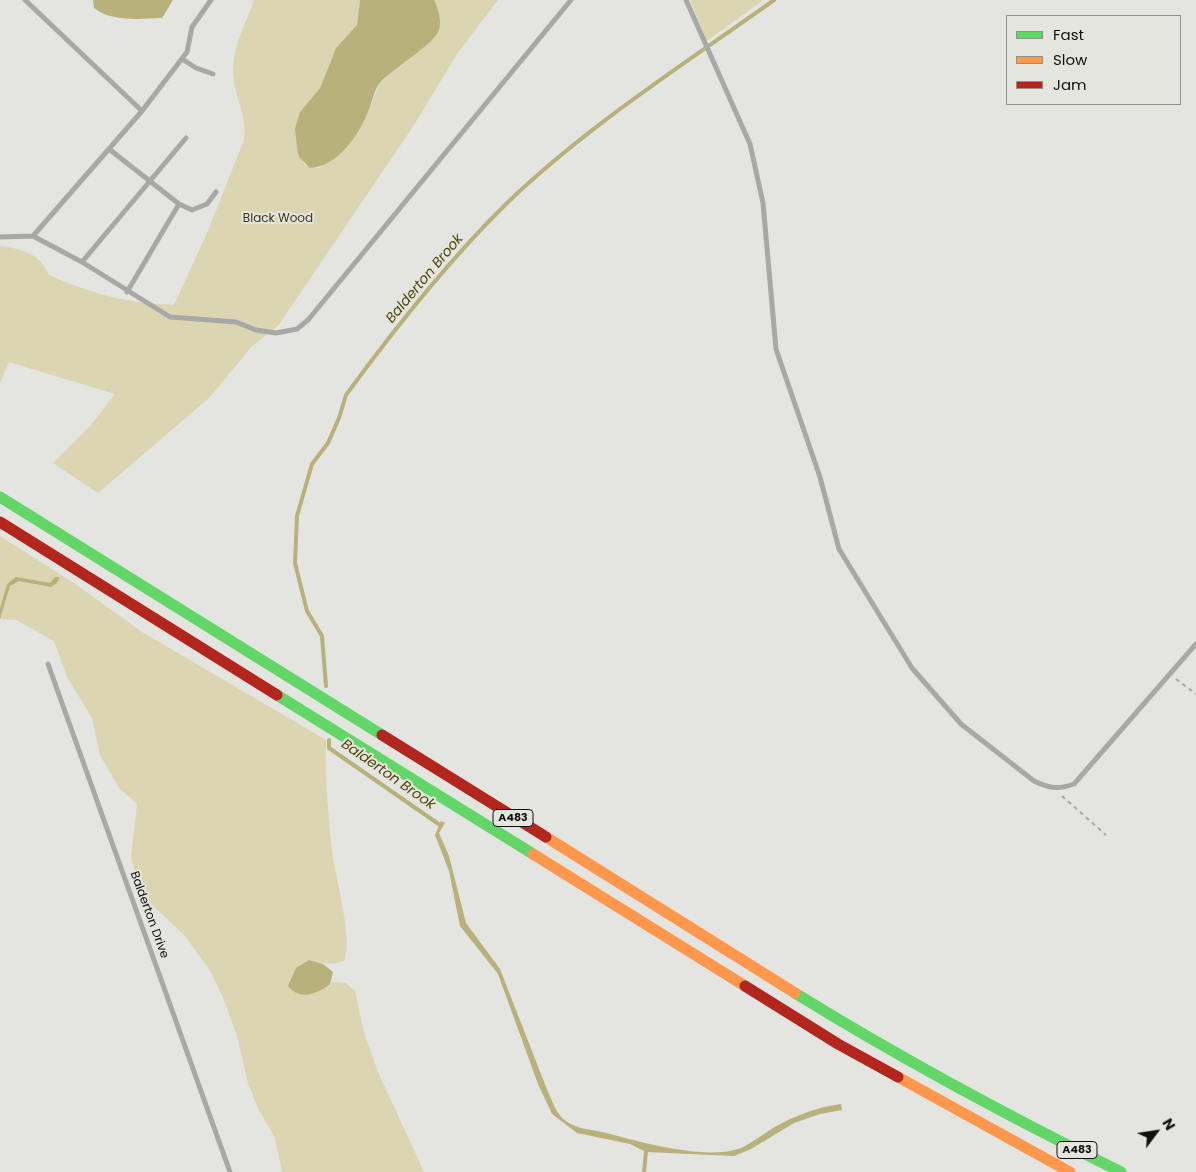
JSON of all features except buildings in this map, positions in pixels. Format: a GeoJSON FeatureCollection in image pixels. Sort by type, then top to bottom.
{"type":"FeatureCollection","features":[{"type":"Feature","properties":{"kind":"highway","name":"A483"},"geometry":{"type":"LineString","coordinates":[[0,497],[846,1024],[1032,1128],[1121,1172]]}},
{"type":"Feature","properties":{"kind":"highway","name":"A483"},"geometry":{"type":"LineString","coordinates":[[0,522],[838,1044],[1070,1172]]}},
{"type":"Feature","properties":{"kind":"lane"},"geometry":{"type":"LineString","coordinates":[[25,0],[142,111]]}},
{"type":"Feature","properties":{"kind":"lane"},"geometry":{"type":"LineString","coordinates":[[34,236],[142,111],[182,59],[187,52],[192,27],[211,0]]}},
{"type":"Feature","properties":{"kind":"lane"},"geometry":{"type":"LineString","coordinates":[[0,237],[34,236],[82,262],[127,292],[170,317],[236,322],[256,330],[276,333],[297,329],[314,312],[572,0]]}},
{"type":"Feature","properties":{"kind":"lane"},"geometry":{"type":"LineString","coordinates":[[686,0],[750,144],[763,203],[776,348],[820,477],[840,549],[912,668],[961,724],[1034,781],[1061,789],[1074,784],[1196,644]]}},
{"type":"Feature","properties":{"kind":"lane"},"geometry":{"type":"LineString","coordinates":[[182,59],[196,68],[213,74]]}},
{"type":"Feature","properties":{"kind":"lane"},"geometry":{"type":"LineString","coordinates":[[82,262],[186,138]]}},
{"type":"Feature","properties":{"kind":"lane"},"geometry":{"type":"LineString","coordinates":[[109,149],[179,204],[192,210],[207,204],[216,192]]}},
{"type":"Feature","properties":{"kind":"lane"},"geometry":{"type":"LineString","coordinates":[[127,292],[179,204]]}},
{"type":"Feature","properties":{"kind":"lane","name":"Balderton Drive"},"geometry":{"type":"LineString","coordinates":[[48,664],[230,1172]]}},
{"type":"Feature","properties":{"kind":"path"},"geometry":{"type":"LineString","coordinates":[[1170,674],[1196,694]]}},
{"type":"Feature","properties":{"kind":"path"},"geometry":{"type":"LineString","coordinates":[[1053,788],[1106,835]]}},
{"type":"Feature","properties":{"kind":"green space","name":"Black Wood"},"geometry":{"type":"Polygon","coordinates":[[[254,0],[360,0],[357,25],[336,48],[320,88],[300,112],[304,164],[310,168],[319,168],[351,142],[367,115],[379,85],[440,18],[434,0],[498,0],[457,54],[414,125],[278,326],[252,346],[210,397],[98,493],[53,463],[91,425],[115,394],[9,362],[0,383],[0,246],[29,253],[40,262],[49,275],[80,287],[125,300],[174,305],[207,233],[244,140],[244,122],[235,89],[233,71],[235,52],[254,0]]]}},
{"type":"Feature","properties":{"kind":"green space"},"geometry":{"type":"Polygon","coordinates":[[[690,0],[763,0],[707,41],[690,0]]]}},
{"type":"Feature","properties":{"kind":"green space"},"geometry":{"type":"Polygon","coordinates":[[[0,536],[74,583],[142,632],[326,740],[328,810],[334,862],[347,939],[346,952],[344,961],[340,962],[327,964],[309,960],[330,984],[332,982],[346,983],[355,991],[364,1033],[378,1072],[424,1172],[282,1172],[275,1138],[258,1108],[248,1083],[237,1036],[224,1000],[211,972],[185,936],[147,900],[140,890],[131,857],[137,804],[119,788],[100,755],[92,718],[67,677],[54,641],[16,620],[0,619],[0,536]]]}},
{"type":"Feature","properties":{"kind":"shaded area"},"geometry":{"type":"Polygon","coordinates":[[[93,0],[173,0],[162,18],[136,19],[109,16],[94,8],[93,0]]]}},
{"type":"Feature","properties":{"kind":"shaded area"},"geometry":{"type":"Polygon","coordinates":[[[360,0],[434,0],[439,15],[439,30],[430,42],[379,84],[364,121],[346,148],[329,162],[310,168],[299,157],[297,148],[295,129],[300,112],[320,88],[336,48],[357,25],[360,0]]]}},
{"type":"Feature","properties":{"kind":"shaded area"},"geometry":{"type":"Polygon","coordinates":[[[16,577],[50,583],[55,577],[60,577],[57,583],[51,587],[19,581],[10,586],[0,619],[0,609],[7,584],[16,577]]]}},
{"type":"Feature","properties":{"kind":"shaded area"},"geometry":{"type":"Polygon","coordinates":[[[441,821],[445,823],[439,833],[449,856],[466,923],[500,969],[548,1092],[557,1111],[566,1121],[580,1128],[655,1145],[674,1149],[710,1152],[741,1148],[769,1130],[814,1110],[841,1104],[842,1110],[820,1114],[794,1123],[751,1149],[734,1156],[646,1152],[630,1144],[577,1133],[552,1114],[538,1084],[498,974],[460,926],[449,871],[435,835],[441,821]]]}},
{"type":"Feature","properties":{"kind":"shaded area"},"geometry":{"type":"Polygon","coordinates":[[[309,960],[323,964],[333,972],[330,984],[320,991],[303,995],[293,991],[288,986],[296,968],[309,960]]]}},
{"type":"Feature","properties":{"kind":"waterway","name":"Balderton Brook"},"geometry":{"type":"LineString","coordinates":[[326,686],[322,636],[307,611],[295,563],[297,516],[312,464],[328,443],[339,418],[346,395],[422,296],[506,204],[569,148],[602,122],[774,0]]}},
{"type":"Feature","properties":{"kind":"waterway","name":"Balderton Brook"},"geometry":{"type":"LineString","coordinates":[[329,740],[329,748],[440,825]]}},
{"type":"Feature","properties":{"kind":"waterway"},"geometry":{"type":"LineString","coordinates":[[644,1172],[646,1152]]}},
{"type":"Feature","properties":{"kind":"traffic: fast"},"geometry":{"type":"LineString","coordinates":[[0,497],[382,735]]}},
{"type":"Feature","properties":{"kind":"traffic: fast"},"geometry":{"type":"LineString","coordinates":[[277,695],[533,854]]}},
{"type":"Feature","properties":{"kind":"traffic: fast"},"geometry":{"type":"LineString","coordinates":[[795,993],[875,1041],[956,1086],[1121,1172]]}},
{"type":"Feature","properties":{"kind":"traffic: slow"},"geometry":{"type":"LineString","coordinates":[[546,837],[795,993]]}},
{"type":"Feature","properties":{"kind":"traffic: slow"},"geometry":{"type":"LineString","coordinates":[[533,854],[745,986]]}},
{"type":"Feature","properties":{"kind":"traffic: slow"},"geometry":{"type":"LineString","coordinates":[[898,1077],[1070,1172]]}},
{"type":"Feature","properties":{"kind":"traffic: jam"},"geometry":{"type":"LineString","coordinates":[[0,522],[277,695]]}},
{"type":"Feature","properties":{"kind":"traffic: jam"},"geometry":{"type":"LineString","coordinates":[[382,735],[546,837]]}},
{"type":"Feature","properties":{"kind":"traffic: jam"},"geometry":{"type":"LineString","coordinates":[[745,986],[838,1044],[898,1077]]}}]}
